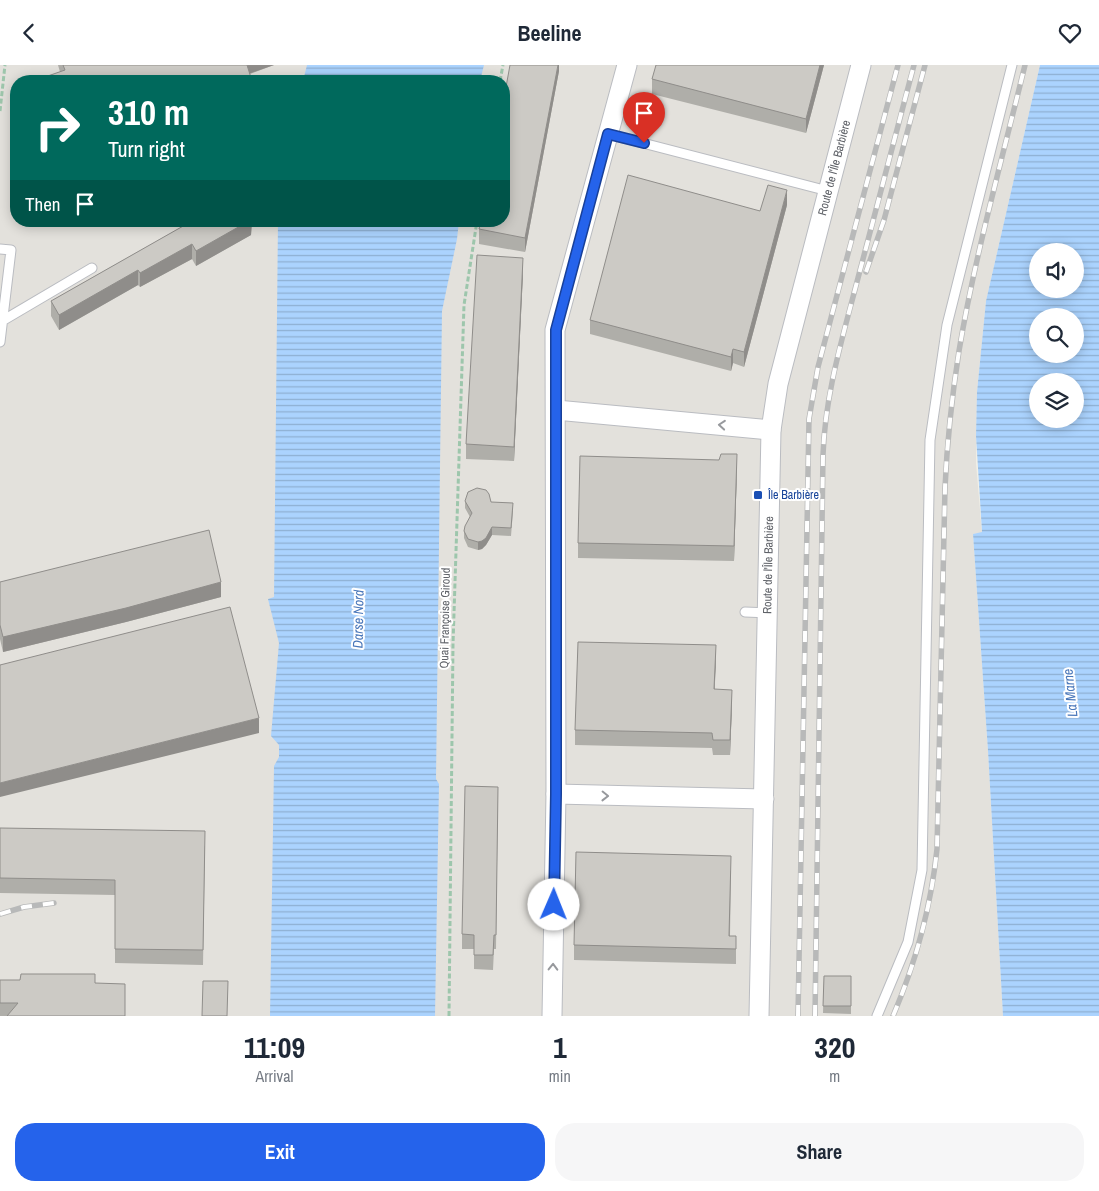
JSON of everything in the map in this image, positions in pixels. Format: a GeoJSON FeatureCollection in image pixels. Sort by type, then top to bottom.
{"type":"FeatureCollection","features":[{"type":"Feature","properties":{"kind":"street"},"geometry":{"type":"LineString","coordinates":[[552,1016],[556,794],[556,330],[627,65]]}},
{"type":"Feature","properties":{"kind":"street","name":"Route de l'Île Barbière"},"geometry":{"type":"LineString","coordinates":[[759,1016],[771,430],[778,384],[861,65]]}},
{"type":"Feature","properties":{"kind":"street"},"geometry":{"type":"LineString","coordinates":[[556,410],[771,430]]}},
{"type":"Feature","properties":{"kind":"street"},"geometry":{"type":"LineString","coordinates":[[556,794],[764,799]]}},
{"type":"Feature","properties":{"kind":"lane"},"geometry":{"type":"LineString","coordinates":[[877,1016],[908,942],[922,871],[930,439],[947,325],[1012,65]]}},
{"type":"Feature","properties":{"kind":"lane"},"geometry":{"type":"LineString","coordinates":[[608,134],[828,191]]}},
{"type":"Feature","properties":{"kind":"lane"},"geometry":{"type":"LineString","coordinates":[[0,249],[11,250],[0,341]]}},
{"type":"Feature","properties":{"kind":"lane"},"geometry":{"type":"LineString","coordinates":[[2,321],[92,268]]}},
{"type":"Feature","properties":{"kind":"lane"},"geometry":{"type":"LineString","coordinates":[[745,613],[767,613]]}},
{"type":"Feature","properties":{"kind":"path"},"geometry":{"type":"LineString","coordinates":[[0,111],[5,65]]}},
{"type":"Feature","properties":{"kind":"path","name":"Quai Françoise Giroud"},"geometry":{"type":"LineString","coordinates":[[449,1016],[453,644],[463,315],[476,227]]}},
{"type":"Feature","properties":{"kind":"shaded area"},"geometry":{"type":"Polygon","coordinates":[[[0,65],[1040,65],[986,301],[977,392],[976,463],[982,533],[973,534],[1003,1016],[0,1016],[0,65]]]}},
{"type":"Feature","properties":{"kind":"water"},"geometry":{"type":"Polygon","coordinates":[[[307,65],[484,65],[482,75],[304,75],[307,65]]]}},
{"type":"Feature","properties":{"kind":"water","name":"La Marne"},"geometry":{"type":"Polygon","coordinates":[[[1040,65],[1099,65],[1099,1016],[1003,1016],[973,534],[982,532],[976,436],[977,392],[986,301],[1040,65]]]}},
{"type":"Feature","properties":{"kind":"water","name":"Darse Nord"},"geometry":{"type":"Polygon","coordinates":[[[278,227],[458,227],[442,311],[436,779],[439,784],[435,1016],[270,1016],[274,766],[279,757],[279,745],[271,736],[279,643],[268,599],[274,597],[278,227]]]}},
{"type":"Feature","properties":{"kind":"building"},"geometry":{"type":"Polygon","coordinates":[[[63,65],[247,65],[250,75],[51,75],[65,70],[63,65]]]}},
{"type":"Feature","properties":{"kind":"building"},"geometry":{"type":"Polygon","coordinates":[[[510,65],[558,65],[525,238],[479,229],[480,227],[510,227],[510,75],[508,75],[510,65]]]}},
{"type":"Feature","properties":{"kind":"building"},"geometry":{"type":"Polygon","coordinates":[[[656,65],[820,65],[806,119],[652,79],[656,65]]]}},
{"type":"Feature","properties":{"kind":"building"},"geometry":{"type":"Polygon","coordinates":[[[628,175],[760,211],[768,185],[787,190],[744,352],[733,349],[731,357],[590,320],[628,175]]]}},
{"type":"Feature","properties":{"kind":"building"},"geometry":{"type":"Polygon","coordinates":[[[181,227],[238,227],[196,251],[192,244],[140,273],[138,270],[59,315],[51,301],[181,227]]]}},
{"type":"Feature","properties":{"kind":"building"},"geometry":{"type":"Polygon","coordinates":[[[477,255],[523,258],[514,447],[466,444],[477,255]]]}},
{"type":"Feature","properties":{"kind":"building"},"geometry":{"type":"Polygon","coordinates":[[[721,454],[737,454],[734,546],[578,543],[580,456],[719,460],[721,454]]]}},
{"type":"Feature","properties":{"kind":"building"},"geometry":{"type":"Polygon","coordinates":[[[477,488],[486,490],[491,502],[513,503],[511,528],[492,527],[486,538],[478,542],[468,539],[464,531],[472,513],[465,501],[468,492],[477,488]]]}},
{"type":"Feature","properties":{"kind":"building"},"geometry":{"type":"Polygon","coordinates":[[[209,530],[221,582],[126,608],[3,637],[0,625],[0,582],[209,530]]]}},
{"type":"Feature","properties":{"kind":"building"},"geometry":{"type":"Polygon","coordinates":[[[230,607],[259,718],[0,783],[0,665],[230,607]]]}},
{"type":"Feature","properties":{"kind":"building"},"geometry":{"type":"Polygon","coordinates":[[[578,642],[716,645],[714,689],[732,690],[730,740],[713,740],[712,733],[575,730],[578,642]]]}},
{"type":"Feature","properties":{"kind":"building"},"geometry":{"type":"Polygon","coordinates":[[[465,786],[498,787],[496,935],[494,935],[493,955],[474,955],[474,935],[462,934],[465,786]]]}},
{"type":"Feature","properties":{"kind":"building"},"geometry":{"type":"Polygon","coordinates":[[[0,828],[205,831],[203,950],[115,949],[115,880],[0,878],[0,828]]]}},
{"type":"Feature","properties":{"kind":"building"},"geometry":{"type":"Polygon","coordinates":[[[576,852],[731,856],[729,936],[736,936],[736,949],[574,945],[576,852]]]}},
{"type":"Feature","properties":{"kind":"building"},"geometry":{"type":"Polygon","coordinates":[[[21,974],[95,974],[95,983],[125,984],[125,1016],[7,1016],[18,1003],[0,1003],[0,980],[20,980],[21,974]]]}},
{"type":"Feature","properties":{"kind":"building"},"geometry":{"type":"Polygon","coordinates":[[[824,976],[851,976],[851,1006],[823,1006],[824,976]]]}},
{"type":"Feature","properties":{"kind":"building"},"geometry":{"type":"Polygon","coordinates":[[[203,981],[228,981],[227,1016],[202,1016],[203,981]]]}},
{"type":"Feature","properties":{"kind":"railway"},"geometry":{"type":"LineString","coordinates":[[798,1016],[809,419],[818,367],[898,65]]}},
{"type":"Feature","properties":{"kind":"railway"},"geometry":{"type":"LineString","coordinates":[[815,1016],[824,432],[831,387],[841,343],[914,65]]}},
{"type":"Feature","properties":{"kind":"railway"},"geometry":{"type":"LineString","coordinates":[[866,272],[884,220],[925,65]]}},
{"type":"Feature","properties":{"kind":"railway"},"geometry":{"type":"LineString","coordinates":[[893,1016],[909,975],[927,913],[937,849],[945,488],[948,436],[956,368],[965,315],[981,243],[1025,65]]}},
{"type":"Feature","properties":{"kind":"railway"},"geometry":{"type":"LineString","coordinates":[[0,914],[24,907],[54,903]]}},
{"type":"Feature","properties":{"kind":"place","name":"Île Barbière"},"geometry":{"type":"Point","coordinates":[758,495]}},
{"type":"Feature","properties":{"kind":"route"},"geometry":{"type":"LineString","coordinates":[[554,905],[556,794],[556,330],[608,134],[644,143]]}}]}
